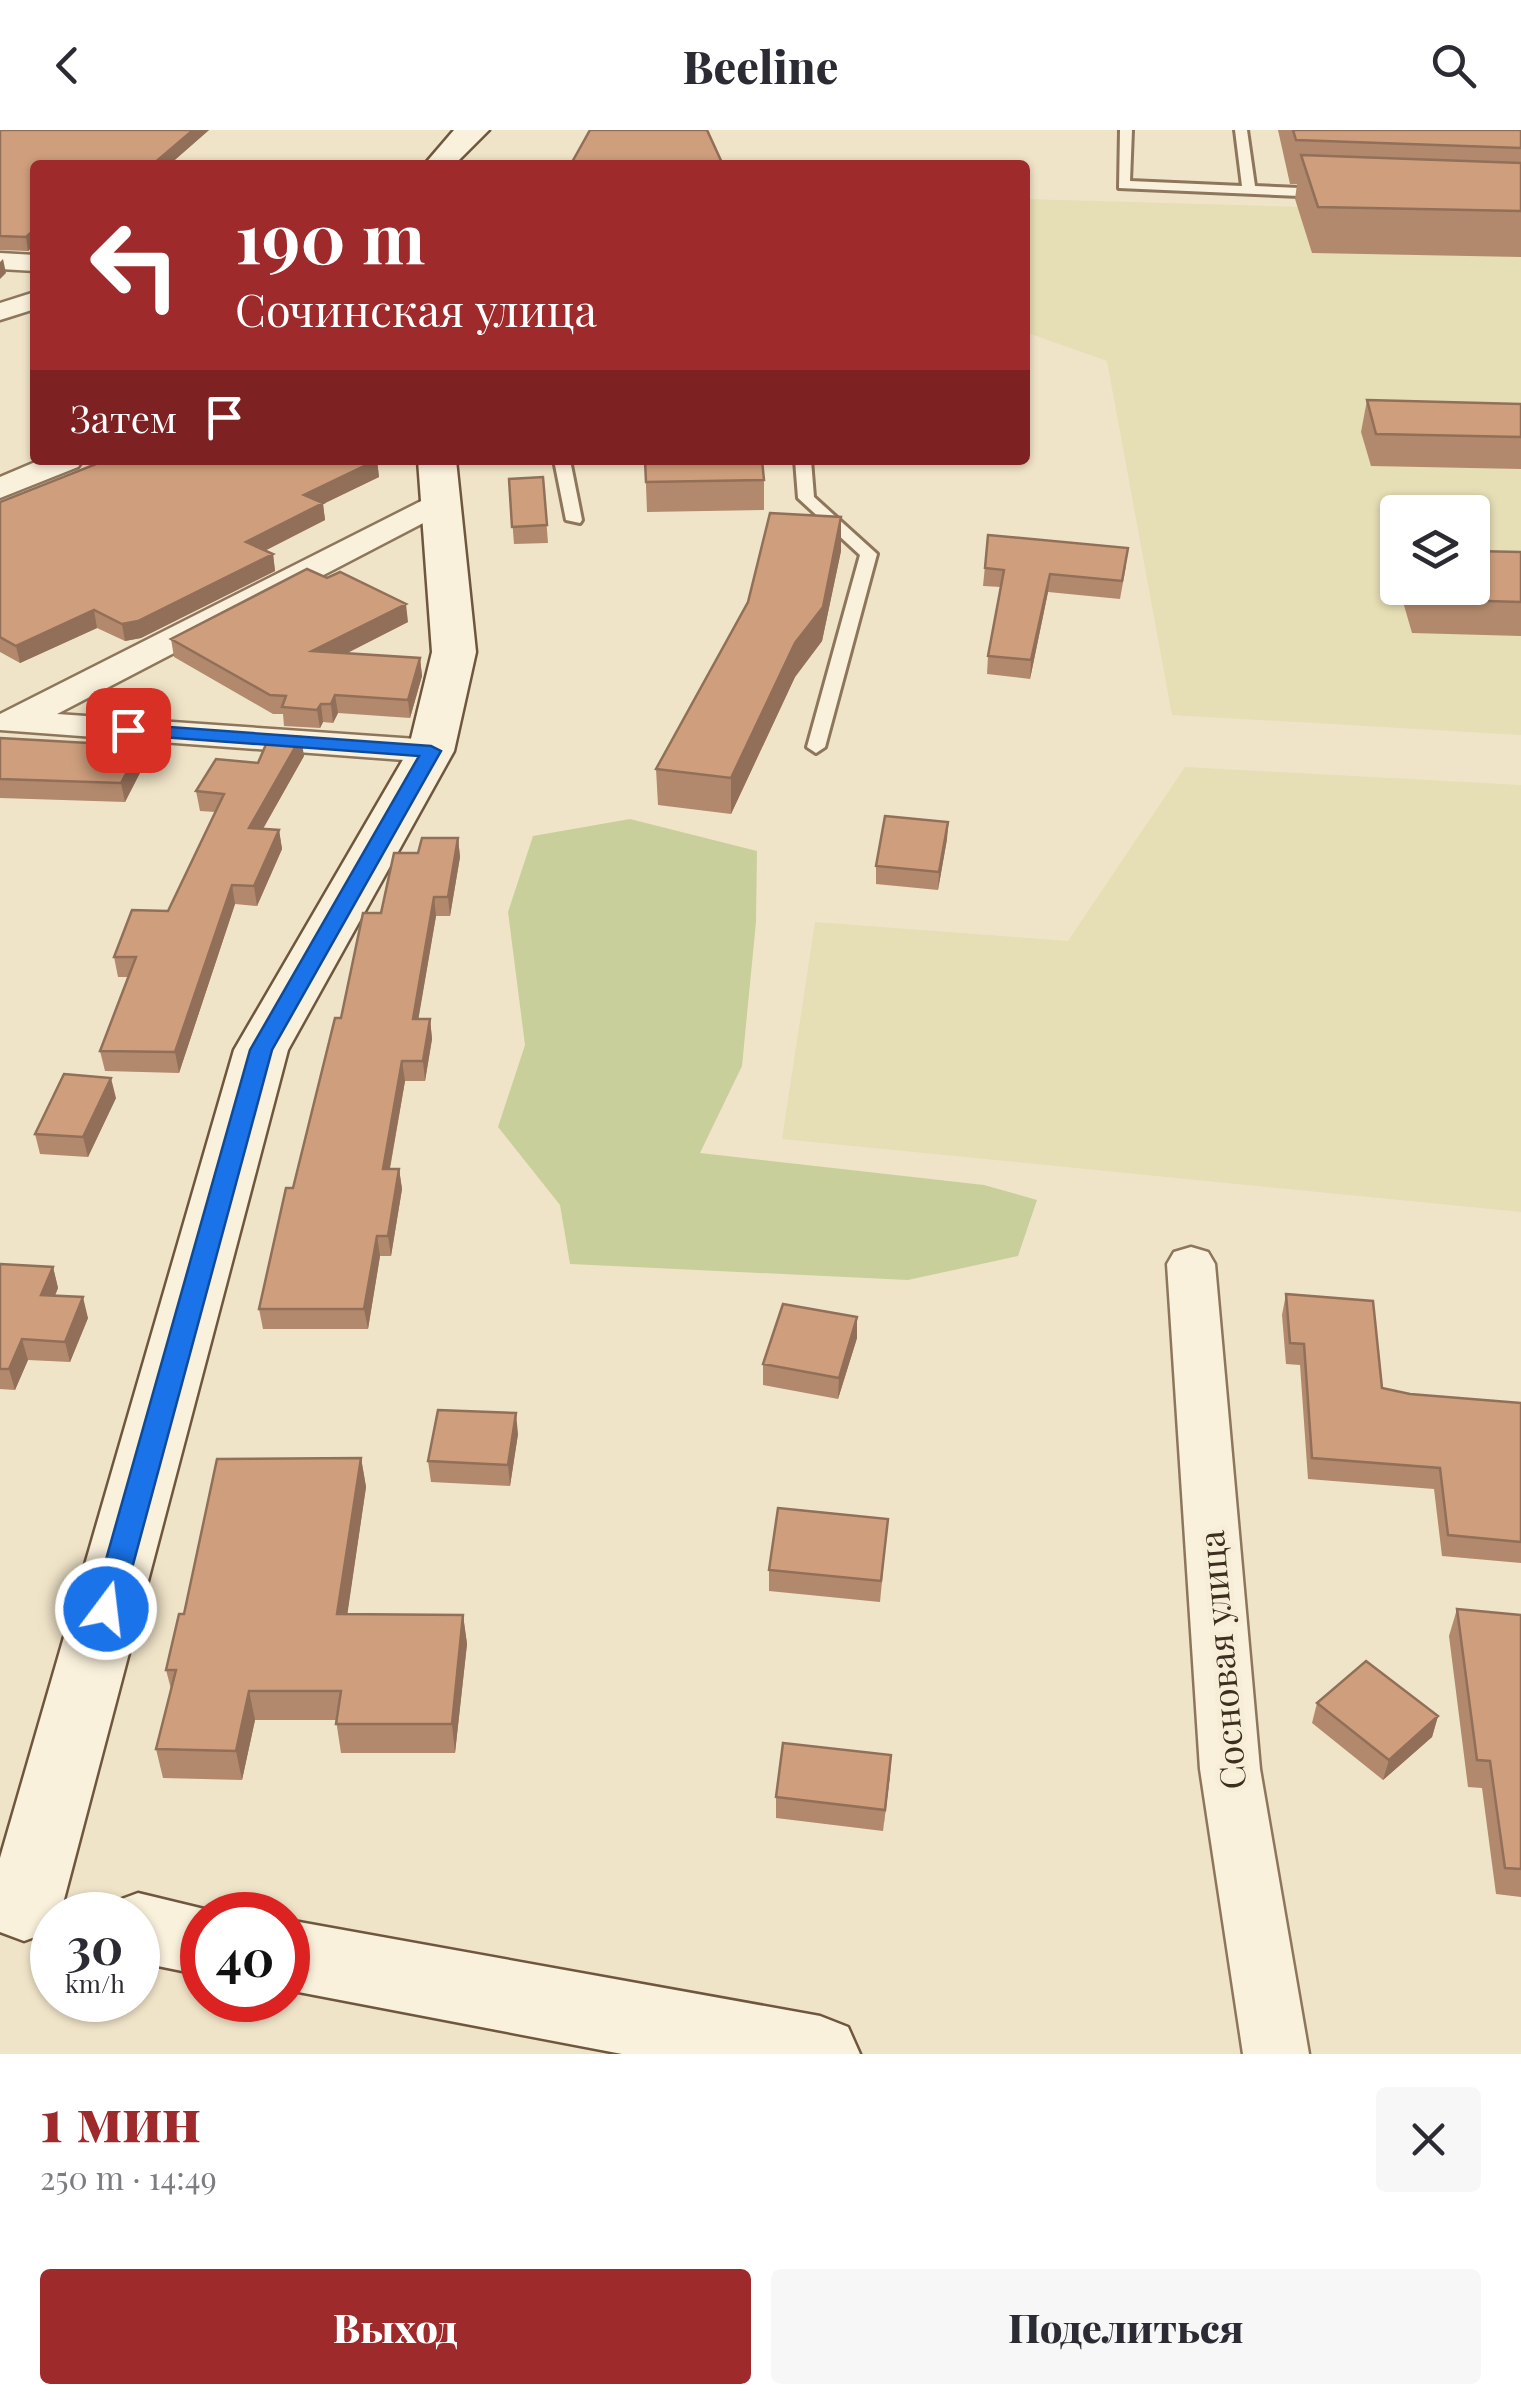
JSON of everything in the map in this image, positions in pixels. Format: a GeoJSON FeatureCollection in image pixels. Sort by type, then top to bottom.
{"type":"FeatureCollection","features":[{"type":"Feature","properties":{"kind":"street"},"geometry":{"type":"LineString","coordinates":[[443,160],[454,144],[474,130]]}},
{"type":"Feature","properties":{"kind":"street"},"geometry":{"type":"LineString","coordinates":[[0,261],[30,263]]}},
{"type":"Feature","properties":{"kind":"street"},"geometry":{"type":"LineString","coordinates":[[0,312],[30,302]]}},
{"type":"Feature","properties":{"kind":"street"},"geometry":{"type":"LineString","coordinates":[[0,488],[55,465]]}},
{"type":"Feature","properties":{"kind":"street"},"geometry":{"type":"LineString","coordinates":[[7,722],[439,481],[454,652],[431,751],[261,1050],[35,1892]]}},
{"type":"Feature","properties":{"kind":"street"},"geometry":{"type":"LineString","coordinates":[[7,722],[431,751]]}},
{"type":"Feature","properties":{"kind":"street","name":"Сосновая улица"},"geometry":{"type":"LineString","coordinates":[[1191,1264],[1230,1768],[1276,2054]]}},
{"type":"Feature","properties":{"kind":"street"},"geometry":{"type":"LineString","coordinates":[[310,1960],[820,2054]]}},
{"type":"Feature","properties":{"kind":"lane"},"geometry":{"type":"LineString","coordinates":[[1126,130],[1123,185],[1346,194]]}},
{"type":"Feature","properties":{"kind":"lane"},"geometry":{"type":"LineString","coordinates":[[1241,130],[1249,190]]}},
{"type":"Feature","properties":{"kind":"lane"},"geometry":{"type":"LineString","coordinates":[[563,465],[574,520]]}},
{"type":"Feature","properties":{"kind":"lane"},"geometry":{"type":"LineString","coordinates":[[803,465],[806,498],[869,554],[816,747]]}},
{"type":"Feature","properties":{"kind":"shaded area"},"geometry":{"type":"Polygon","coordinates":[[[1030,199],[1521,213],[1521,735],[1172,715],[1107,361],[1030,334],[1030,199]]]}},
{"type":"Feature","properties":{"kind":"shaded area"},"geometry":{"type":"Polygon","coordinates":[[[1185,767],[1521,785],[1521,1212],[782,1139],[815,922],[1068,941],[1185,767]]]}},
{"type":"Feature","properties":{"kind":"green space"},"geometry":{"type":"Polygon","coordinates":[[[630,819],[757,851],[756,922],[742,1066],[700,1153],[984,1185],[1037,1200],[1018,1256],[908,1280],[570,1264],[560,1205],[498,1127],[525,1045],[508,912],[533,836],[630,819]]]}},
{"type":"Feature","properties":{"kind":"building"},"geometry":{"type":"Polygon","coordinates":[[[0,130],[193,130],[158,160],[30,160],[30,233],[26,237],[0,236],[0,130]]]}},
{"type":"Feature","properties":{"kind":"building"},"geometry":{"type":"Polygon","coordinates":[[[590,130],[707,130],[721,160],[573,160],[590,130]]]}},
{"type":"Feature","properties":{"kind":"building"},"geometry":{"type":"Polygon","coordinates":[[[1293,130],[1521,130],[1521,148],[1296,140],[1293,130]]]}},
{"type":"Feature","properties":{"kind":"building"},"geometry":{"type":"Polygon","coordinates":[[[1301,155],[1521,163],[1521,211],[1318,207],[1301,155]]]}},
{"type":"Feature","properties":{"kind":"building"},"geometry":{"type":"Polygon","coordinates":[[[1367,400],[1521,404],[1521,437],[1376,434],[1367,400]]]}},
{"type":"Feature","properties":{"kind":"building"},"geometry":{"type":"Polygon","coordinates":[[[93,465],[367,465],[304,495],[323,503],[246,542],[273,554],[138,621],[122,624],[94,610],[16,646],[0,637],[0,502],[93,465]]]}},
{"type":"Feature","properties":{"kind":"building"},"geometry":{"type":"Polygon","coordinates":[[[645,465],[762,465],[764,480],[646,482],[645,465]]]}},
{"type":"Feature","properties":{"kind":"building"},"geometry":{"type":"Polygon","coordinates":[[[543,477],[547,525],[512,527],[509,479],[543,477]]]}},
{"type":"Feature","properties":{"kind":"building"},"geometry":{"type":"Polygon","coordinates":[[[770,513],[841,517],[823,607],[795,643],[731,778],[656,769],[748,602],[770,513]]]}},
{"type":"Feature","properties":{"kind":"building"},"geometry":{"type":"Polygon","coordinates":[[[988,535],[1128,548],[1122,581],[1050,574],[1031,660],[988,656],[1004,570],[985,568],[988,535]]]}},
{"type":"Feature","properties":{"kind":"building"},"geometry":{"type":"Polygon","coordinates":[[[1490,551],[1521,552],[1521,602],[1490,601],[1490,551]]]}},
{"type":"Feature","properties":{"kind":"building"},"geometry":{"type":"Polygon","coordinates":[[[307,569],[327,578],[340,572],[406,604],[312,651],[420,658],[408,700],[335,695],[331,704],[321,704],[317,710],[282,707],[286,696],[270,695],[171,639],[307,569]]]}},
{"type":"Feature","properties":{"kind":"building"},"geometry":{"type":"Polygon","coordinates":[[[270,735],[301,737],[249,828],[279,830],[254,886],[232,885],[175,1052],[100,1051],[136,957],[114,957],[132,910],[168,911],[224,794],[196,791],[216,759],[258,763],[270,735]]]}},
{"type":"Feature","properties":{"kind":"building"},"geometry":{"type":"Polygon","coordinates":[[[0,738],[141,746],[121,783],[0,779],[0,738]]]}},
{"type":"Feature","properties":{"kind":"building"},"geometry":{"type":"Polygon","coordinates":[[[885,816],[948,822],[939,872],[876,866],[885,816]]]}},
{"type":"Feature","properties":{"kind":"building"},"geometry":{"type":"Polygon","coordinates":[[[422,838],[458,838],[448,897],[434,897],[413,1019],[430,1019],[423,1061],[402,1061],[383,1169],[399,1169],[388,1236],[377,1236],[364,1309],[259,1309],[286,1188],[293,1188],[335,1018],[341,1018],[363,913],[381,913],[394,853],[418,853],[422,838]]]}},
{"type":"Feature","properties":{"kind":"building"},"geometry":{"type":"Polygon","coordinates":[[[64,1074],[111,1078],[83,1137],[35,1134],[64,1074]]]}},
{"type":"Feature","properties":{"kind":"building"},"geometry":{"type":"Polygon","coordinates":[[[0,1264],[53,1267],[41,1295],[83,1297],[65,1342],[22,1339],[9,1369],[0,1369],[0,1264]]]}},
{"type":"Feature","properties":{"kind":"building"},"geometry":{"type":"Polygon","coordinates":[[[1286,1294],[1373,1301],[1382,1388],[1521,1403],[1521,1542],[1448,1535],[1440,1468],[1312,1458],[1304,1344],[1290,1343],[1286,1294]]]}},
{"type":"Feature","properties":{"kind":"building"},"geometry":{"type":"Polygon","coordinates":[[[783,1304],[857,1317],[839,1378],[763,1364],[783,1304]]]}},
{"type":"Feature","properties":{"kind":"building"},"geometry":{"type":"Polygon","coordinates":[[[438,1410],[516,1413],[508,1465],[428,1461],[438,1410]]]}},
{"type":"Feature","properties":{"kind":"building"},"geometry":{"type":"Polygon","coordinates":[[[361,1458],[337,1614],[463,1615],[452,1724],[336,1724],[341,1691],[249,1691],[236,1751],[156,1749],[176,1670],[166,1670],[179,1614],[184,1614],[217,1459],[361,1458]]]}},
{"type":"Feature","properties":{"kind":"building"},"geometry":{"type":"Polygon","coordinates":[[[778,1508],[888,1519],[881,1581],[769,1570],[778,1508]]]}},
{"type":"Feature","properties":{"kind":"building"},"geometry":{"type":"Polygon","coordinates":[[[1457,1609],[1521,1615],[1521,1869],[1505,1868],[1490,1761],[1477,1760],[1457,1609]]]}},
{"type":"Feature","properties":{"kind":"building"},"geometry":{"type":"Polygon","coordinates":[[[1366,1661],[1438,1716],[1389,1760],[1317,1703],[1366,1661]]]}},
{"type":"Feature","properties":{"kind":"building"},"geometry":{"type":"Polygon","coordinates":[[[783,1743],[891,1755],[885,1810],[776,1797],[783,1743]]]}},
{"type":"Feature","properties":{"kind":"route"},"geometry":{"type":"LineString","coordinates":[[106,1609],[261,1050],[431,751],[128,730]]}}]}
